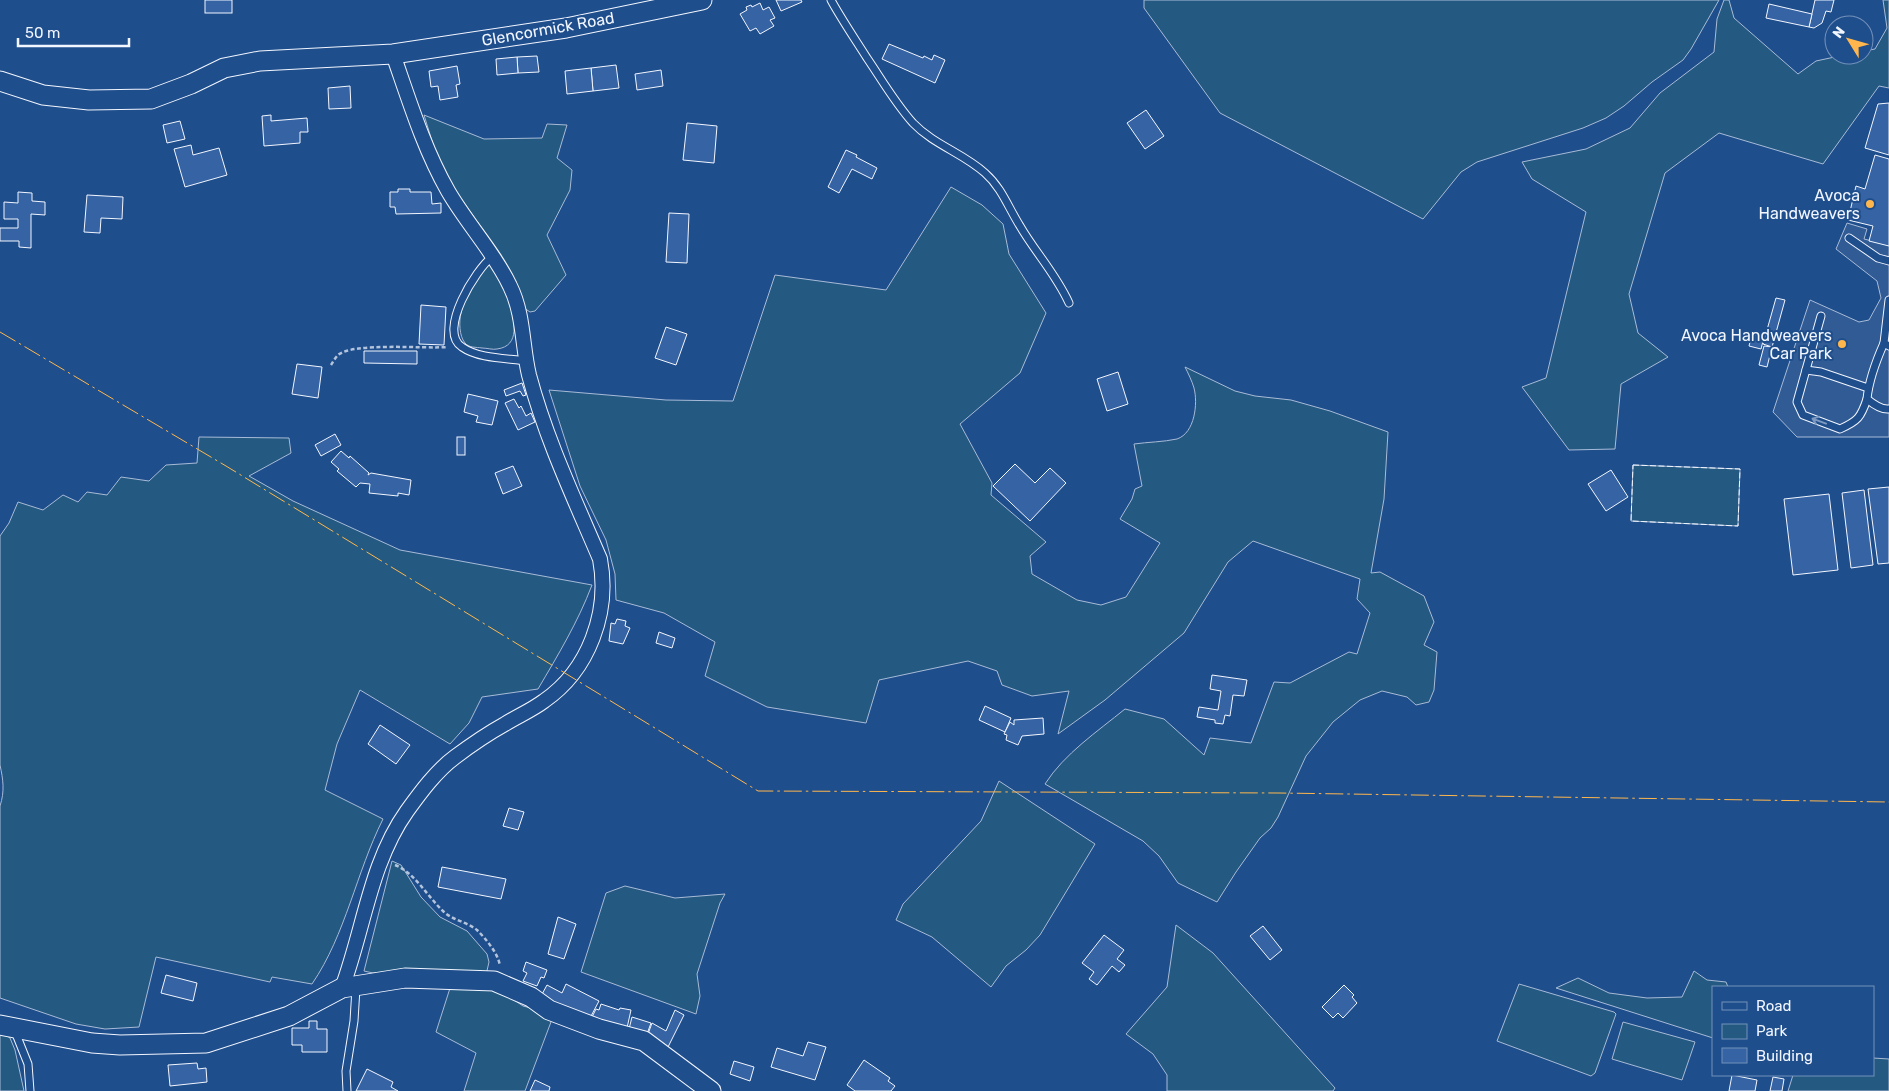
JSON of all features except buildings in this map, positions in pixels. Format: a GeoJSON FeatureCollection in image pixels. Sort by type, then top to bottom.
{"type":"FeatureCollection","features":[{"type":"Feature","properties":{"kind":"street","name":"Glencormick Road"},"geometry":{"type":"LineString","coordinates":[[0,81],[43,94],[89,100],[151,99],[191,84],[224,68],[240,64],[260,61],[385,55],[566,28],[702,0]]}},
{"type":"Feature","properties":{"kind":"street"},"geometry":{"type":"LineString","coordinates":[[349,986],[353,958],[380,861],[406,812],[452,759],[476,742],[544,702],[566,683],[584,658],[595,631],[602,602],[604,579],[600,558],[549,438],[529,373],[523,327],[511,288],[492,256],[447,190],[385,55]]}},
{"type":"Feature","properties":{"kind":"street"},"geometry":{"type":"LineString","coordinates":[[7,1027],[92,1043],[120,1045],[206,1043],[289,1016],[349,986],[405,978],[494,981],[531,997],[549,1010],[599,1029],[644,1041],[711,1091]]}},
{"type":"Feature","properties":{"kind":"lane"},"geometry":{"type":"LineString","coordinates":[[831,0],[897,103],[914,124],[930,137],[968,160],[985,173],[1002,191],[1020,226],[1062,289],[1069,303]]}},
{"type":"Feature","properties":{"kind":"lane"},"geometry":{"type":"LineString","coordinates":[[1849,238],[1878,258],[1889,261]]}},
{"type":"Feature","properties":{"kind":"lane"},"geometry":{"type":"LineString","coordinates":[[492,256],[485,262],[461,299],[456,315],[454,334],[456,342],[462,348],[483,355],[527,361]]}},
{"type":"Feature","properties":{"kind":"lane"},"geometry":{"type":"LineString","coordinates":[[1822,316],[1797,402],[1803,415],[1840,429],[1854,423],[1861,415],[1867,398],[1868,388],[1886,344],[1889,300]]}},
{"type":"Feature","properties":{"kind":"lane"},"geometry":{"type":"LineString","coordinates":[[1806,370],[1821,372],[1868,388]]}},
{"type":"Feature","properties":{"kind":"lane"},"geometry":{"type":"LineString","coordinates":[[1867,398],[1872,404],[1889,409]]}},
{"type":"Feature","properties":{"kind":"lane"},"geometry":{"type":"LineString","coordinates":[[347,1091],[346,1071],[354,1021],[349,986]]}},
{"type":"Feature","properties":{"kind":"lane"},"geometry":{"type":"LineString","coordinates":[[7,1027],[28,1064],[30,1091]]}},
{"type":"Feature","properties":{"kind":"path"},"geometry":{"type":"LineString","coordinates":[[332,365],[336,356],[361,348],[449,347],[456,342]]}},
{"type":"Feature","properties":{"kind":"path"},"geometry":{"type":"LineString","coordinates":[[380,861],[400,867],[416,881],[444,912],[476,930],[498,957],[503,984]]}},
{"type":"Feature","properties":{"kind":"green space"},"geometry":{"type":"Polygon","coordinates":[[[1144,0],[1719,0],[1683,60],[1652,82],[1624,106],[1606,118],[1583,128],[1477,162],[1461,172],[1423,219],[1220,113],[1144,8],[1144,0]]]}},
{"type":"Feature","properties":{"kind":"green space"},"geometry":{"type":"Polygon","coordinates":[[[1724,0],[1729,0],[1734,18],[1798,74],[1816,61],[1824,59],[1824,65],[1874,65],[1874,49],[1887,28],[1883,0],[1889,0],[1889,88],[1879,86],[1823,164],[1719,133],[1665,173],[1629,294],[1638,333],[1668,357],[1621,384],[1615,449],[1569,450],[1522,387],[1546,378],[1586,212],[1532,179],[1522,162],[1586,149],[1630,128],[1660,93],[1714,52],[1717,19],[1724,0]]]}},
{"type":"Feature","properties":{"kind":"green space"},"geometry":{"type":"Polygon","coordinates":[[[424,115],[484,139],[542,138],[547,124],[567,125],[557,158],[572,170],[570,190],[547,235],[566,275],[535,311],[530,312],[524,308],[500,254],[453,187],[436,154],[424,115]]]}},
{"type":"Feature","properties":{"kind":"green space"},"geometry":{"type":"Polygon","coordinates":[[[951,187],[982,205],[1003,224],[1009,254],[1046,313],[1020,373],[960,424],[992,483],[991,495],[1046,542],[1030,556],[1032,574],[1077,600],[1101,605],[1126,597],[1160,543],[1120,519],[1132,499],[1135,489],[1142,486],[1134,444],[1177,439],[1188,431],[1194,417],[1196,401],[1194,388],[1185,367],[1235,391],[1255,396],[1291,400],[1330,411],[1388,432],[1384,499],[1371,573],[1380,572],[1424,596],[1434,622],[1424,645],[1437,652],[1434,690],[1429,702],[1416,705],[1407,697],[1382,691],[1360,700],[1333,722],[1306,756],[1271,828],[1260,838],[1217,902],[1178,883],[1159,856],[1143,841],[1045,784],[1072,753],[1125,709],[1164,719],[1204,755],[1210,738],[1251,743],[1274,682],[1290,683],[1349,652],[1357,654],[1370,613],[1357,599],[1360,579],[1253,541],[1228,562],[1184,633],[1105,700],[1058,734],[1069,691],[1032,696],[1002,685],[997,671],[968,661],[879,680],[866,723],[767,707],[705,676],[715,642],[664,613],[616,600],[615,574],[606,540],[580,486],[549,390],[666,400],[733,401],[775,275],[886,290],[951,187]]]}},
{"type":"Feature","properties":{"kind":"green space"},"geometry":{"type":"Polygon","coordinates":[[[487,262],[504,288],[514,325],[513,338],[510,343],[505,347],[495,349],[468,346],[463,340],[460,328],[460,316],[463,306],[487,262]]]}},
{"type":"Feature","properties":{"kind":"green space"},"geometry":{"type":"Polygon","coordinates":[[[199,437],[289,438],[291,453],[249,476],[293,501],[400,550],[592,585],[574,625],[538,689],[482,697],[469,723],[450,744],[360,690],[337,744],[325,790],[383,819],[365,861],[334,945],[312,984],[272,977],[270,982],[156,957],[139,1027],[105,1029],[76,1024],[0,998],[0,806],[3,785],[0,765],[0,536],[9,523],[18,502],[43,510],[63,495],[78,502],[87,492],[107,495],[121,477],[149,481],[166,465],[197,463],[199,437]]]}},
{"type":"Feature","properties":{"kind":"green space"},"geometry":{"type":"Polygon","coordinates":[[[1633,465],[1740,469],[1738,526],[1631,521],[1633,465]]]}},
{"type":"Feature","properties":{"kind":"green space"},"geometry":{"type":"Polygon","coordinates":[[[999,781],[1095,844],[1040,935],[1026,950],[1006,966],[991,987],[932,937],[896,920],[903,904],[981,821],[999,781]]]}},
{"type":"Feature","properties":{"kind":"green space"},"geometry":{"type":"Polygon","coordinates":[[[392,861],[401,865],[421,897],[440,917],[467,931],[487,954],[489,962],[486,975],[413,970],[373,973],[364,971],[392,861]]]}},
{"type":"Feature","properties":{"kind":"green space"},"geometry":{"type":"Polygon","coordinates":[[[625,886],[675,898],[725,894],[720,903],[697,974],[700,996],[696,1014],[581,972],[606,893],[625,886]]]}},
{"type":"Feature","properties":{"kind":"green space"},"geometry":{"type":"Polygon","coordinates":[[[1176,925],[1213,953],[1335,1088],[1333,1091],[1167,1091],[1167,1075],[1153,1054],[1126,1034],[1167,987],[1176,925]]]}},
{"type":"Feature","properties":{"kind":"green space"},"geometry":{"type":"Polygon","coordinates":[[[1694,971],[1707,980],[1726,982],[1728,986],[1712,986],[1712,1038],[1556,988],[1578,978],[1609,993],[1647,998],[1682,997],[1694,971]]]}},
{"type":"Feature","properties":{"kind":"green space"},"geometry":{"type":"Polygon","coordinates":[[[1519,984],[1616,1014],[1595,1073],[1591,1076],[1497,1041],[1519,984]]]}},
{"type":"Feature","properties":{"kind":"green space"},"geometry":{"type":"Polygon","coordinates":[[[451,985],[494,987],[509,994],[523,1006],[554,1014],[525,1091],[464,1091],[476,1053],[436,1032],[451,985]]]}},
{"type":"Feature","properties":{"kind":"green space"},"geometry":{"type":"Polygon","coordinates":[[[1623,1022],[1695,1042],[1682,1080],[1612,1059],[1623,1022]]]}},
{"type":"Feature","properties":{"kind":"green space"},"geometry":{"type":"Polygon","coordinates":[[[0,1031],[10,1038],[15,1050],[24,1091],[0,1091],[0,1031]]]}},
{"type":"Feature","properties":{"kind":"green space"},"geometry":{"type":"Polygon","coordinates":[[[1874,1058],[1889,1059],[1889,1091],[1788,1091],[1793,1076],[1874,1076],[1874,1058]]]}},
{"type":"Feature","properties":{"kind":"shaded area","name":"Avoca Handweavers Car Park"},"geometry":{"type":"Polygon","coordinates":[[[1847,223],[1867,229],[1864,239],[1889,245],[1889,437],[1797,437],[1773,412],[1810,300],[1859,322],[1869,320],[1881,298],[1877,281],[1836,249],[1847,223]]]}},
{"type":"Feature","properties":{"kind":"fence"},"geometry":{"type":"LineString","coordinates":[[1633,465],[1740,469],[1738,526],[1631,521],[1633,465]]}},
{"type":"Feature","properties":{"kind":"power"},"geometry":{"type":"LineString","coordinates":[[0,332],[226,466],[758,791],[1279,793],[1889,802]]}},
{"type":"Feature","properties":{"kind":"place","name":"Avoca Handweavers"},"geometry":{"type":"Point","coordinates":[1870,204]}},
{"type":"Feature","properties":{"kind":"place","name":"Avoca Handweavers Car Park"},"geometry":{"type":"Point","coordinates":[1842,344]}}]}
